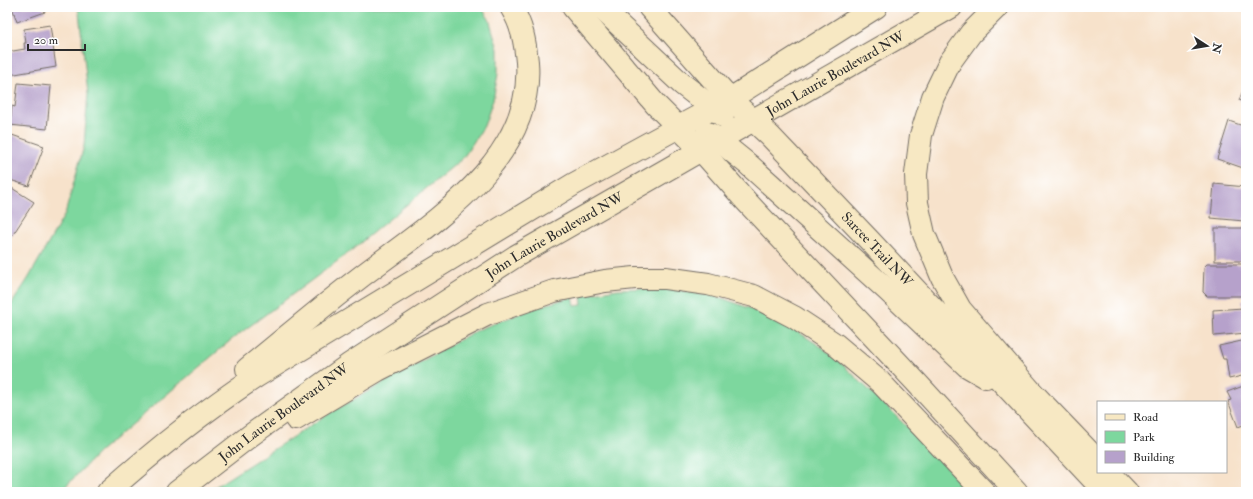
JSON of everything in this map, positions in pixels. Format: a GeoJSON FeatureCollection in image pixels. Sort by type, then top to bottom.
{"type":"FeatureCollection","features":[{"type":"Feature","properties":{"kind":"main road"},"geometry":{"type":"LineString","coordinates":[[221,400],[245,370],[340,293],[452,208],[482,178],[506,146],[521,112],[528,77],[525,40],[511,7]]}},
{"type":"Feature","properties":{"kind":"main road"},"geometry":{"type":"LineString","coordinates":[[573,7],[656,105],[678,127],[697,128],[712,135],[710,145],[746,201],[1017,492]]}},
{"type":"Feature","properties":{"kind":"main road"},"geometry":{"type":"LineString","coordinates":[[600,7],[682,84],[722,103]]}},
{"type":"Feature","properties":{"kind":"main road"},"geometry":{"type":"LineString","coordinates":[[649,7],[722,103],[724,116],[733,121],[754,121]]}},
{"type":"Feature","properties":{"kind":"main road"},"geometry":{"type":"LineString","coordinates":[[108,492],[150,455],[221,400],[257,376],[574,184],[722,103],[876,7]]}},
{"type":"Feature","properties":{"kind":"main road","name":"John Laurie Boulevard NW"},"geometry":{"type":"LineString","coordinates":[[177,492],[251,435],[350,364],[516,256],[951,7]]}},
{"type":"Feature","properties":{"kind":"main road"},"geometry":{"type":"LineString","coordinates":[[997,7],[971,33],[950,62],[933,97],[921,135],[916,174],[917,203],[924,234],[942,277],[960,309],[1030,390],[1097,460]]}},
{"type":"Feature","properties":{"kind":"main road","name":"Sarcee Trail NW"},"geometry":{"type":"LineString","coordinates":[[754,121],[870,240],[1106,492]]}},
{"type":"Feature","properties":{"kind":"main road"},"geometry":{"type":"LineString","coordinates":[[710,145],[749,165],[886,289],[967,366],[1011,392]]}},
{"type":"Feature","properties":{"kind":"main road"},"geometry":{"type":"LineString","coordinates":[[251,435],[266,436],[378,370],[488,314],[554,292],[605,281],[635,278],[665,278],[708,284],[754,296],[794,317],[835,344],[880,382],[984,492]]}},
{"type":"Feature","properties":{"kind":"main road"},"geometry":{"type":"LineString","coordinates":[[1109,473],[1127,492]]}},
{"type":"Feature","properties":{"kind":"green space"},"geometry":{"type":"Polygon","coordinates":[[[77,7],[481,7],[489,19],[498,49],[498,74],[493,100],[484,126],[463,158],[347,254],[231,340],[100,451],[60,492],[7,492],[7,311],[28,279],[65,214],[84,146],[88,94],[79,12],[77,7]]]}},
{"type":"Feature","properties":{"kind":"green space"},"geometry":{"type":"Polygon","coordinates":[[[666,288],[716,296],[752,309],[789,326],[823,348],[840,362],[889,409],[972,492],[207,492],[330,413],[477,330],[540,306],[573,297],[575,306],[582,305],[581,295],[618,289],[666,288]]]}},
{"type":"Feature","properties":{"kind":"building"},"geometry":{"type":"Polygon","coordinates":[[[12,7],[43,7],[45,12],[17,22],[12,7]]]}},
{"type":"Feature","properties":{"kind":"building"},"geometry":{"type":"Polygon","coordinates":[[[50,25],[56,67],[9,75],[7,52],[25,49],[24,43],[26,43],[24,29],[50,25]]]}},
{"type":"Feature","properties":{"kind":"building"},"geometry":{"type":"Polygon","coordinates":[[[18,83],[51,86],[47,129],[10,125],[12,106],[15,107],[18,83]]]}},
{"type":"Feature","properties":{"kind":"building"},"geometry":{"type":"Polygon","coordinates":[[[1246,84],[1246,103],[1239,100],[1246,84]]]}},
{"type":"Feature","properties":{"kind":"building"},"geometry":{"type":"Polygon","coordinates":[[[1229,121],[1246,127],[1246,169],[1217,159],[1229,121]]]}},
{"type":"Feature","properties":{"kind":"building"},"geometry":{"type":"Polygon","coordinates":[[[9,134],[44,146],[29,186],[7,179],[7,138],[9,134]]]}},
{"type":"Feature","properties":{"kind":"building"},"geometry":{"type":"Polygon","coordinates":[[[1214,184],[1246,187],[1246,219],[1244,218],[1244,221],[1211,218],[1214,184]]]}},
{"type":"Feature","properties":{"kind":"building"},"geometry":{"type":"Polygon","coordinates":[[[7,185],[34,202],[12,236],[7,233],[7,185]]]}},
{"type":"Feature","properties":{"kind":"building"},"geometry":{"type":"Polygon","coordinates":[[[1215,228],[1246,228],[1246,261],[1215,261],[1215,228]]]}},
{"type":"Feature","properties":{"kind":"building"},"geometry":{"type":"Polygon","coordinates":[[[1207,264],[1246,264],[1246,294],[1240,296],[1207,296],[1203,292],[1204,267],[1207,264]]]}},
{"type":"Feature","properties":{"kind":"building"},"geometry":{"type":"Polygon","coordinates":[[[1242,300],[1246,300],[1246,333],[1214,336],[1213,310],[1243,308],[1242,300]]]}},
{"type":"Feature","properties":{"kind":"building"},"geometry":{"type":"Polygon","coordinates":[[[1246,340],[1246,375],[1229,379],[1226,359],[1223,359],[1219,346],[1246,340]]]}},
{"type":"Feature","properties":{"kind":"building"},"geometry":{"type":"Polygon","coordinates":[[[1246,385],[1246,424],[1238,427],[1228,401],[1231,400],[1227,392],[1246,385]]]}}]}
